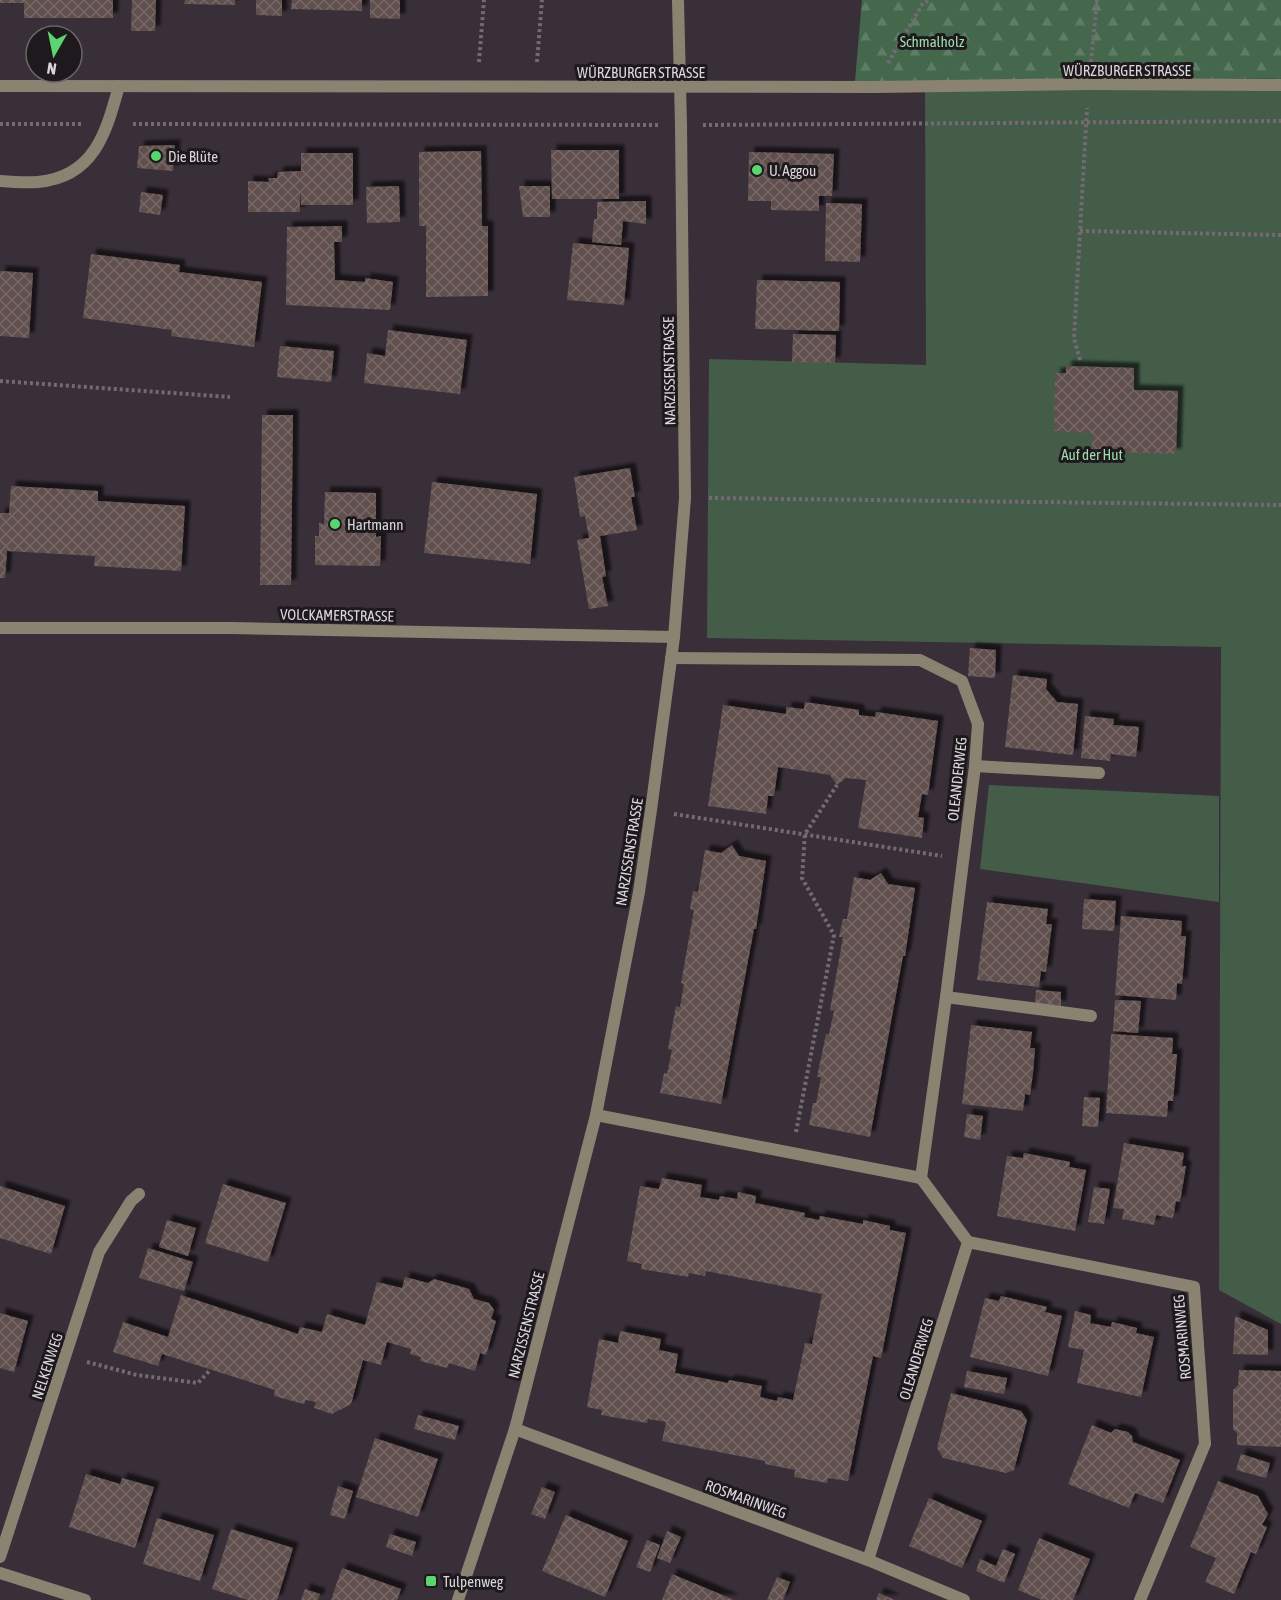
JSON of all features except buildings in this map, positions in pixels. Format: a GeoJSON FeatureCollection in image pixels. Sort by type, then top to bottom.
{"type":"FeatureCollection","features":[{"type":"Feature","properties":{"kind":"street","name":"NARZISSENSTRASSE"},"geometry":{"type":"LineString","coordinates":[[458,1600],[515,1429],[596,1115],[639,892],[651,810],[674,637],[685,498],[678,0]]}},
{"type":"Feature","properties":{"kind":"street","name":"WÜRZBURGER STRASSE"},"geometry":{"type":"LineString","coordinates":[[0,86],[1281,85]]}},
{"type":"Feature","properties":{"kind":"street"},"geometry":{"type":"LineString","coordinates":[[0,181],[39,182],[70,174],[93,154],[108,124],[119,86]]}},
{"type":"Feature","properties":{"kind":"street","name":"VOLCKAMERSTRASSE"},"geometry":{"type":"LineString","coordinates":[[0,628],[324,630],[674,637]]}},
{"type":"Feature","properties":{"kind":"street","name":"OLEANDERWEG"},"geometry":{"type":"LineString","coordinates":[[671,658],[920,660],[962,681],[978,724],[975,766],[921,1178]]}},
{"type":"Feature","properties":{"kind":"street"},"geometry":{"type":"LineString","coordinates":[[975,766],[1099,773]]}},
{"type":"Feature","properties":{"kind":"street"},"geometry":{"type":"LineString","coordinates":[[946,997],[1091,1016]]}},
{"type":"Feature","properties":{"kind":"street"},"geometry":{"type":"LineString","coordinates":[[596,1115],[921,1178],[968,1242]]}},
{"type":"Feature","properties":{"kind":"street","name":"NELKENWEG"},"geometry":{"type":"LineString","coordinates":[[0,1557],[99,1252],[130,1201],[139,1194]]}},
{"type":"Feature","properties":{"kind":"street","name":"OLEANDERWEG"},"geometry":{"type":"LineString","coordinates":[[868,1560],[968,1242]]}},
{"type":"Feature","properties":{"kind":"street","name":"ROSMARINWEG"},"geometry":{"type":"LineString","coordinates":[[968,1242],[1194,1287],[1205,1444],[1140,1600]]}},
{"type":"Feature","properties":{"kind":"street","name":"ROSMARINWEG"},"geometry":{"type":"LineString","coordinates":[[515,1429],[868,1560],[964,1600]]}},
{"type":"Feature","properties":{"kind":"street"},"geometry":{"type":"LineString","coordinates":[[0,1573],[85,1600]]}},
{"type":"Feature","properties":{"kind":"path"},"geometry":{"type":"LineString","coordinates":[[476,87],[484,0]]}},
{"type":"Feature","properties":{"kind":"path"},"geometry":{"type":"LineString","coordinates":[[536,87],[542,0]]}},
{"type":"Feature","properties":{"kind":"path"},"geometry":{"type":"LineString","coordinates":[[874,87],[923,3],[930,0]]}},
{"type":"Feature","properties":{"kind":"path"},"geometry":{"type":"LineString","coordinates":[[1080,360],[1074,338],[1086,122],[1097,0]]}},
{"type":"Feature","properties":{"kind":"path"},"geometry":{"type":"LineString","coordinates":[[0,124],[681,125],[1281,122]]}},
{"type":"Feature","properties":{"kind":"path"},"geometry":{"type":"LineString","coordinates":[[1080,231],[1281,235]]}},
{"type":"Feature","properties":{"kind":"path"},"geometry":{"type":"LineString","coordinates":[[0,381],[230,397]]}},
{"type":"Feature","properties":{"kind":"path"},"geometry":{"type":"LineString","coordinates":[[685,498],[1281,505]]}},
{"type":"Feature","properties":{"kind":"path"},"geometry":{"type":"LineString","coordinates":[[792,1153],[834,935],[802,878],[805,834],[837,785]]}},
{"type":"Feature","properties":{"kind":"path"},"geometry":{"type":"LineString","coordinates":[[651,810],[963,859]]}},
{"type":"Feature","properties":{"kind":"path"},"geometry":{"type":"LineString","coordinates":[[66,1355],[137,1375],[198,1383],[210,1370]]}},
{"type":"Feature","properties":{"kind":"green space","name":"Schmalholz"},"geometry":{"type":"Polygon","coordinates":[[[862,0],[1281,0],[1281,78],[925,84],[855,81],[862,0]]]}},
{"type":"Feature","properties":{"kind":"green space","name":"Auf der Hut"},"geometry":{"type":"Polygon","coordinates":[[[1281,78],[1281,1324],[1219,1290],[1221,647],[707,638],[709,359],[926,365],[925,84],[1281,78]]]}},
{"type":"Feature","properties":{"kind":"green space"},"geometry":{"type":"Polygon","coordinates":[[[989,785],[1219,796],[1219,902],[980,869],[989,785]]]}},
{"type":"Feature","properties":{"kind":"place","name":"Die Blüte"},"geometry":{"type":"Point","coordinates":[156,156]}},
{"type":"Feature","properties":{"kind":"place","name":"U. Aggou"},"geometry":{"type":"Point","coordinates":[757,170]}},
{"type":"Feature","properties":{"kind":"place","name":"Hartmann"},"geometry":{"type":"Point","coordinates":[335,524]}},
{"type":"Feature","properties":{"kind":"place","name":"Tulpenweg"},"geometry":{"type":"Point","coordinates":[431,1581]}}]}
